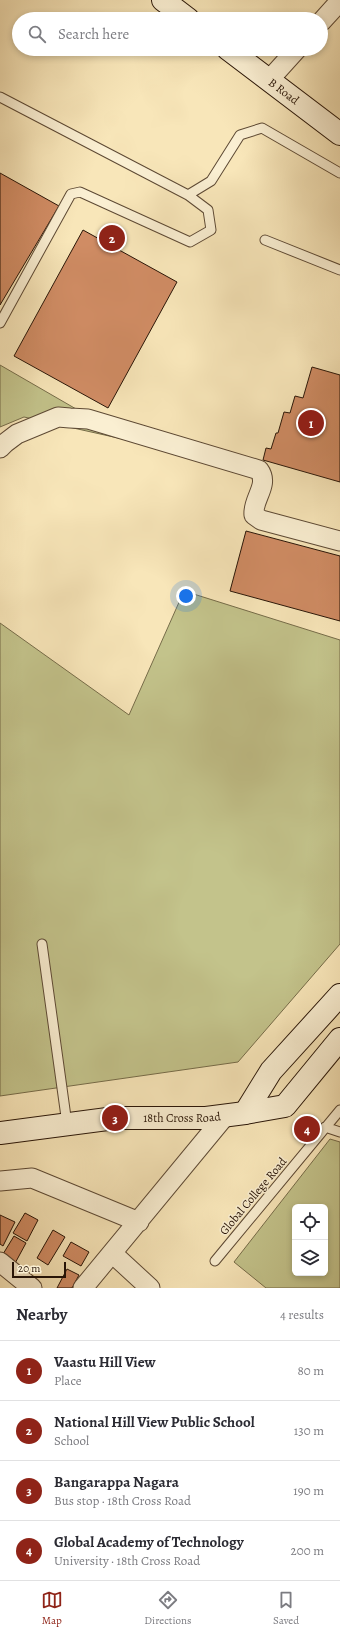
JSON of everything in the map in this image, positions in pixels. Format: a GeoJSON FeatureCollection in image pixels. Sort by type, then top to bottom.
{"type":"FeatureCollection","features":[{"type":"Feature","properties":{"kind":"street"},"geometry":{"type":"LineString","coordinates":[[163,0],[179,12]]}},
{"type":"Feature","properties":{"kind":"street"},"geometry":{"type":"LineString","coordinates":[[328,14],[340,1]]}},
{"type":"Feature","properties":{"kind":"street","name":"B Road"},"geometry":{"type":"LineString","coordinates":[[237,56],[340,134]]}},
{"type":"Feature","properties":{"kind":"street"},"geometry":{"type":"LineString","coordinates":[[269,80],[291,56]]}},
{"type":"Feature","properties":{"kind":"street"},"geometry":{"type":"LineString","coordinates":[[0,448],[17,434],[58,417],[88,419],[259,470],[263,476],[263,485],[253,508],[254,515],[261,520],[340,541]]}},
{"type":"Feature","properties":{"kind":"street"},"geometry":{"type":"LineString","coordinates":[[84,1288],[138,1222],[340,995]]}},
{"type":"Feature","properties":{"kind":"street","name":"18th Cross Road"},"geometry":{"type":"LineString","coordinates":[[0,1133],[115,1118],[206,1118],[285,1106],[340,1039]]}},
{"type":"Feature","properties":{"kind":"street"},"geometry":{"type":"LineString","coordinates":[[0,1181],[32,1178],[138,1222]]}},
{"type":"Feature","properties":{"kind":"street"},"geometry":{"type":"LineString","coordinates":[[112,1253],[150,1288]]}},
{"type":"Feature","properties":{"kind":"street"},"geometry":{"type":"LineString","coordinates":[[0,1262],[32,1288]]}},
{"type":"Feature","properties":{"kind":"lane"},"geometry":{"type":"LineString","coordinates":[[0,97],[188,195],[208,210],[211,230],[190,242],[80,192],[71,194],[0,323]]}},
{"type":"Feature","properties":{"kind":"lane"},"geometry":{"type":"LineString","coordinates":[[188,195],[210,181],[240,135],[262,128],[340,173]]}},
{"type":"Feature","properties":{"kind":"lane"},"geometry":{"type":"LineString","coordinates":[[265,240],[340,270]]}},
{"type":"Feature","properties":{"kind":"lane"},"geometry":{"type":"LineString","coordinates":[[42,944],[68,1124]]}},
{"type":"Feature","properties":{"kind":"lane","name":"Global College Road"},"geometry":{"type":"LineString","coordinates":[[215,1261],[340,1110]]}},
{"type":"Feature","properties":{"kind":"lane"},"geometry":{"type":"LineString","coordinates":[[325,1127],[340,1132]]}},
{"type":"Feature","properties":{"kind":"green space"},"geometry":{"type":"Polygon","coordinates":[[[0,365],[128,439],[24,417],[0,427],[0,365]]]}},
{"type":"Feature","properties":{"kind":"green space"},"geometry":{"type":"Polygon","coordinates":[[[184,591],[340,640],[340,944],[238,1062],[0,1096],[0,623],[129,715],[184,591]]]}},
{"type":"Feature","properties":{"kind":"green space"},"geometry":{"type":"Polygon","coordinates":[[[330,1139],[340,1142],[340,1288],[266,1288],[234,1262],[330,1139]]]}},
{"type":"Feature","properties":{"kind":"building"},"geometry":{"type":"Polygon","coordinates":[[[0,173],[59,206],[0,305],[0,173]]]}},
{"type":"Feature","properties":{"kind":"building"},"geometry":{"type":"Polygon","coordinates":[[[83,230],[177,282],[108,408],[14,356],[83,230]]]}},
{"type":"Feature","properties":{"kind":"building"},"geometry":{"type":"Polygon","coordinates":[[[312,367],[340,375],[340,482],[263,460],[266,448],[271,449],[276,433],[278,433],[284,412],[290,413],[295,396],[303,398],[312,367]]]}},
{"type":"Feature","properties":{"kind":"building"},"geometry":{"type":"Polygon","coordinates":[[[246,531],[340,556],[340,621],[230,591],[246,531]]]}},
{"type":"Feature","properties":{"kind":"building"},"geometry":{"type":"Polygon","coordinates":[[[25,1213],[38,1220],[27,1241],[13,1233],[25,1213]]]}},
{"type":"Feature","properties":{"kind":"building"},"geometry":{"type":"Polygon","coordinates":[[[0,1215],[15,1222],[3,1246],[0,1244],[0,1215]]]}},
{"type":"Feature","properties":{"kind":"building"},"geometry":{"type":"Polygon","coordinates":[[[53,1230],[65,1237],[48,1265],[37,1258],[53,1230]]]}},
{"type":"Feature","properties":{"kind":"building"},"geometry":{"type":"Polygon","coordinates":[[[14,1236],[26,1243],[13,1267],[0,1259],[14,1236]]]}},
{"type":"Feature","properties":{"kind":"building"},"geometry":{"type":"Polygon","coordinates":[[[71,1242],[89,1252],[81,1266],[63,1256],[71,1242]]]}},
{"type":"Feature","properties":{"kind":"building"},"geometry":{"type":"Polygon","coordinates":[[[67,1269],[79,1275],[72,1288],[57,1288],[67,1269]]]}},
{"type":"Feature","properties":{"kind":"place","name":"National Hill View Public School"},"geometry":{"type":"Point","coordinates":[112,238]}},
{"type":"Feature","properties":{"kind":"place","name":"Vaastu Hill View"},"geometry":{"type":"Point","coordinates":[311,423]}},
{"type":"Feature","properties":{"kind":"place","name":"Bangarappa Nagara"},"geometry":{"type":"Point","coordinates":[115,1118]}},
{"type":"Feature","properties":{"kind":"place","name":"Global Academy of Technology"},"geometry":{"type":"Point","coordinates":[307,1129]}}]}
